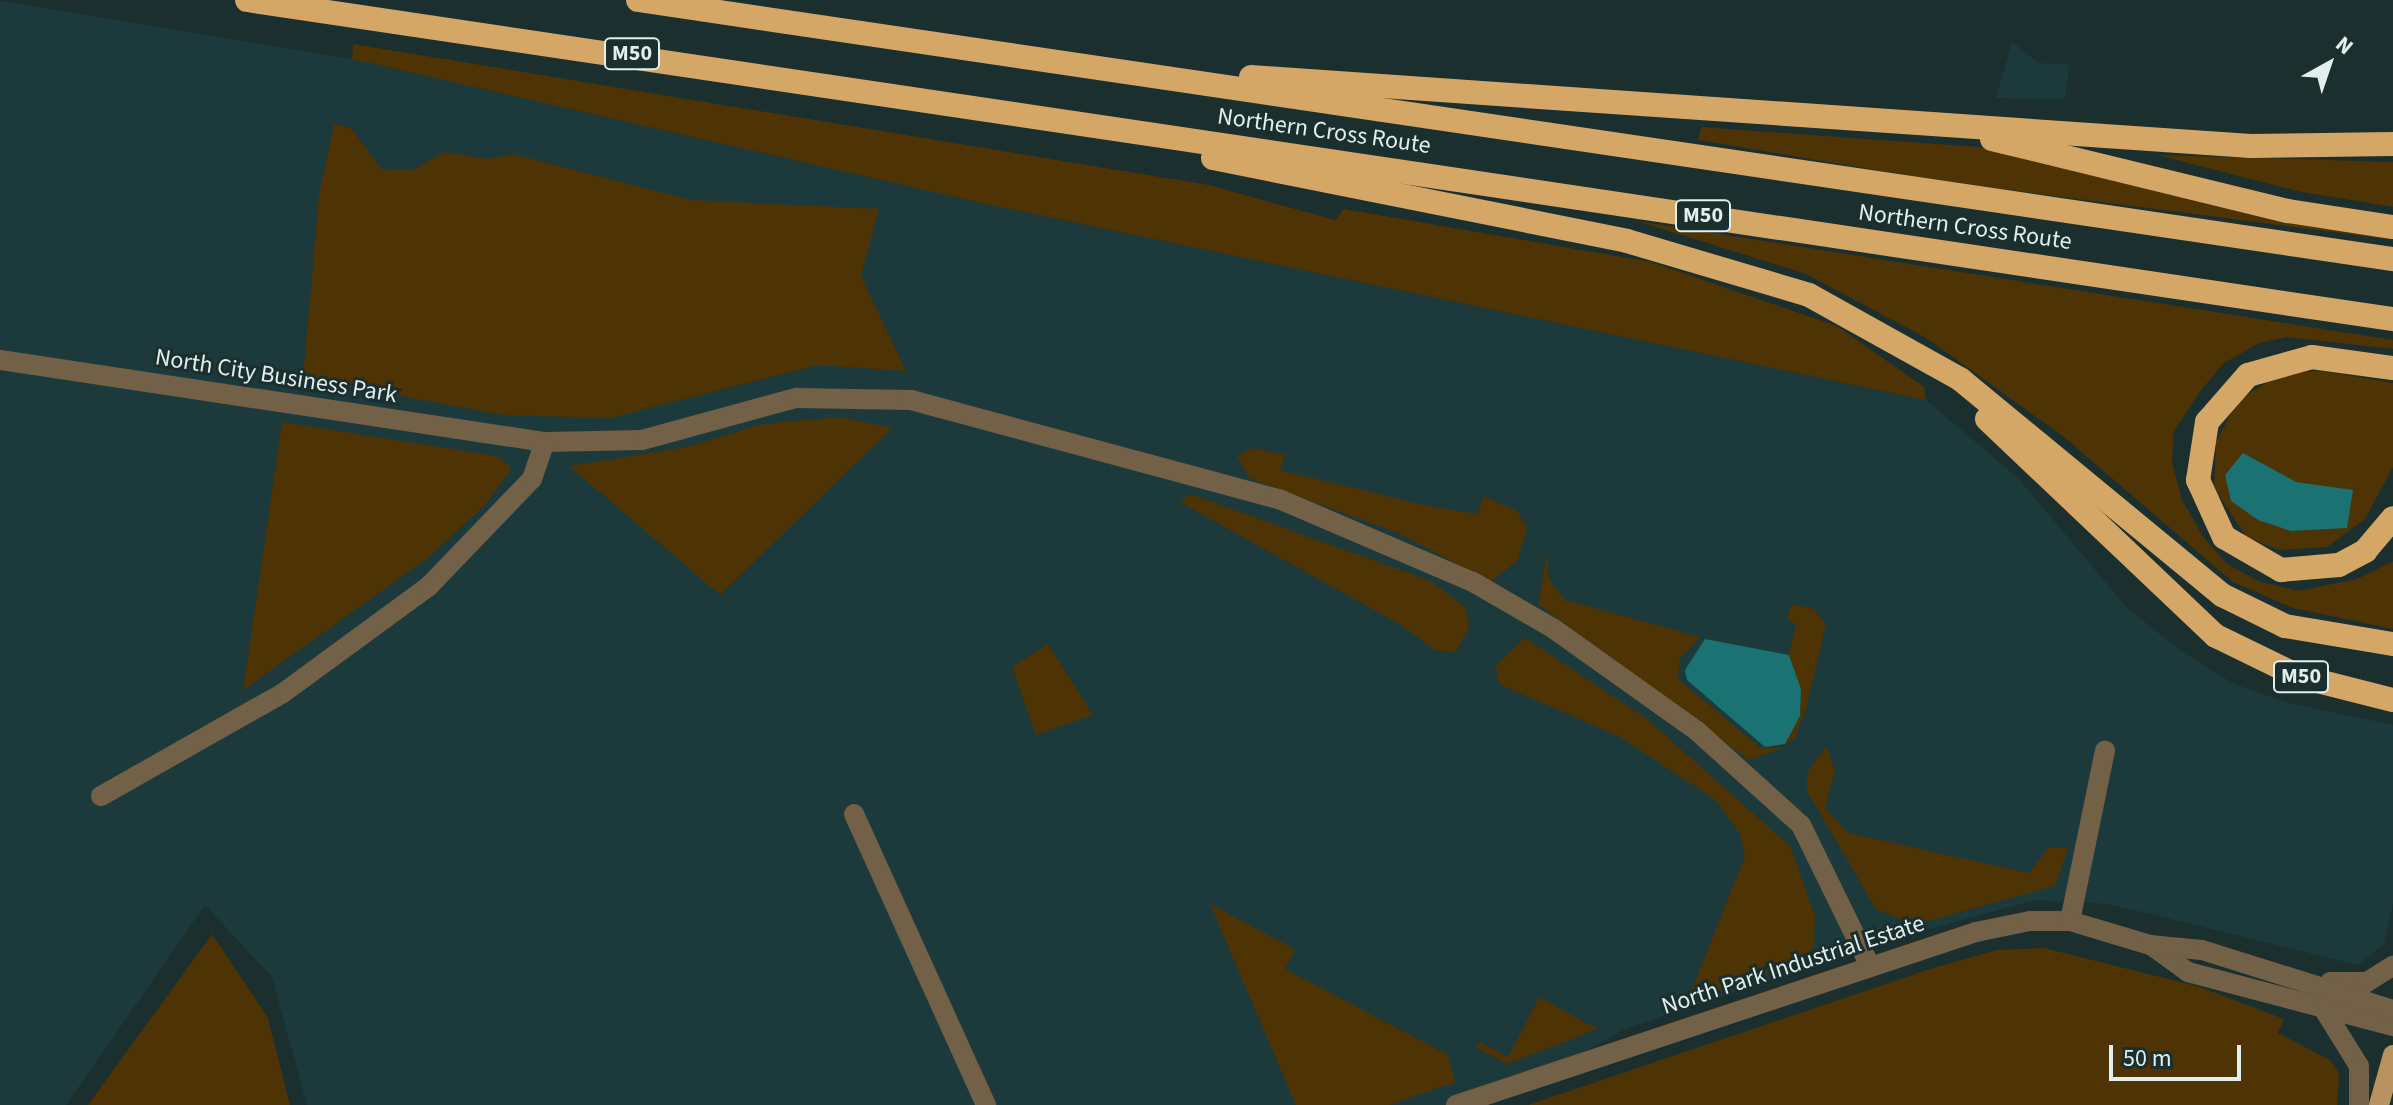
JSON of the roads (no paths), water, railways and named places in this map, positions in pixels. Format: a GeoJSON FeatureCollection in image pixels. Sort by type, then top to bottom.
{"type":"FeatureCollection","features":[{"type":"Feature","properties":{"kind":"highway","name":"Northern Cross Route"},"geometry":{"type":"LineString","coordinates":[[247,0],[2391,319]]}},
{"type":"Feature","properties":{"kind":"highway","name":"M50"},"geometry":{"type":"LineString","coordinates":[[638,0],[1109,68]]}},
{"type":"Feature","properties":{"kind":"highway","name":"Northern Cross Route"},"geometry":{"type":"LineString","coordinates":[[1109,68],[2393,259]]}},
{"type":"Feature","properties":{"kind":"highway"},"geometry":{"type":"LineString","coordinates":[[1109,68],[2308,149],[2393,144]]}},
{"type":"Feature","properties":{"kind":"highway"},"geometry":{"type":"LineString","coordinates":[[1017,114],[1721,266],[1809,295],[1921,355]]}},
{"type":"Feature","properties":{"kind":"highway"},"geometry":{"type":"LineString","coordinates":[[1863,118],[1975,135],[2288,211],[2393,227]]}},
{"type":"Feature","properties":{"kind":"highway","name":"M50"},"geometry":{"type":"LineString","coordinates":[[1921,355],[2031,435],[2222,595],[2285,626],[2387,644]]}},
{"type":"Feature","properties":{"kind":"highway","name":"M50"},"geometry":{"type":"LineString","coordinates":[[1921,355],[2216,636],[2298,676],[2393,700]]}},
{"type":"Feature","properties":{"kind":"highway"},"geometry":{"type":"LineString","coordinates":[[2387,367],[2312,357],[2248,375],[2207,422],[2198,480],[2224,537],[2281,570],[2339,565],[2365,551],[2393,518]]}},
{"type":"Feature","properties":{"kind":"main road"},"geometry":{"type":"LineString","coordinates":[[2379,1105],[2393,1055]]}},
{"type":"Feature","properties":{"kind":"street","name":"North City Business Park"},"geometry":{"type":"LineString","coordinates":[[0,360],[545,442],[642,440],[796,398],[895,398],[1279,499],[1421,556],[1510,602],[1697,731],[1784,807],[1809,841],[1870,966]]}},
{"type":"Feature","properties":{"kind":"street"},"geometry":{"type":"LineString","coordinates":[[101,796],[283,693],[428,587],[532,479],[545,442]]}},
{"type":"Feature","properties":{"kind":"street"},"geometry":{"type":"LineString","coordinates":[[2070,921],[2105,751]]}},
{"type":"Feature","properties":{"kind":"street"},"geometry":{"type":"LineString","coordinates":[[854,814],[986,1105]]}},
{"type":"Feature","properties":{"kind":"street","name":"North Park Industrial Estate"},"geometry":{"type":"LineString","coordinates":[[1456,1105],[1976,932],[2070,921],[2150,945],[2202,950],[2318,982],[2393,1010]]}},
{"type":"Feature","properties":{"kind":"street","name":"North Park Industrial Estate"},"geometry":{"type":"LineString","coordinates":[[2150,945],[2188,972],[2393,1026]]}},
{"type":"Feature","properties":{"kind":"street"},"geometry":{"type":"LineString","coordinates":[[2318,982],[2367,982],[2393,966]]}},
{"type":"Feature","properties":{"kind":"street"},"geometry":{"type":"LineString","coordinates":[[2323,1008],[2359,1066],[2359,1105]]}},
{"type":"Feature","properties":{"kind":"water"},"geometry":{"type":"Polygon","coordinates":[[[2243,453],[2296,482],[2353,490],[2347,528],[2291,531],[2258,520],[2231,501],[2225,475],[2243,453]]]}},
{"type":"Feature","properties":{"kind":"water"},"geometry":{"type":"Polygon","coordinates":[[[1705,639],[1789,655],[1801,689],[1800,716],[1785,744],[1765,747],[1687,680],[1685,670],[1705,639]]]}}]}
